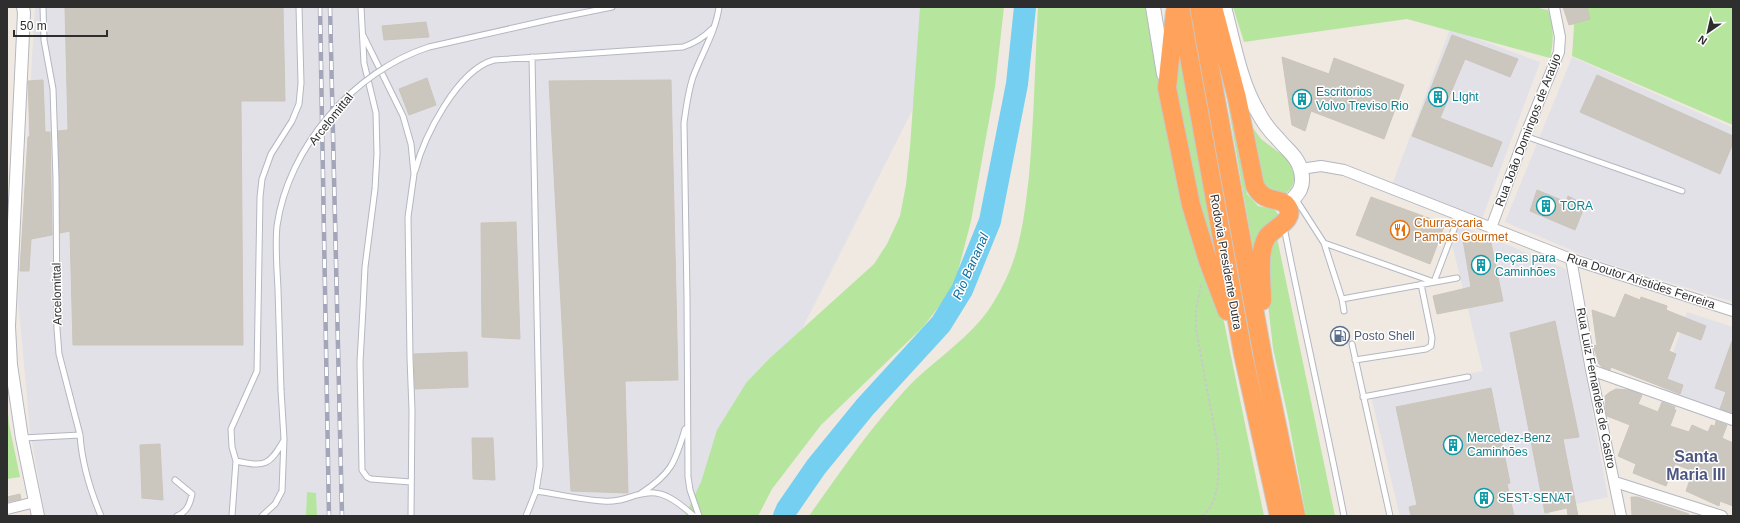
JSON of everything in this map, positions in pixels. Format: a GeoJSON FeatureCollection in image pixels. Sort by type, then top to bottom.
{"type":"FeatureCollection","features":[{"type":"Feature","properties":{"kind":"highway"},"geometry":{"type":"LineString","coordinates":[[1176,7],[1167,88],[1191,206],[1243,354]]}},
{"type":"Feature","properties":{"kind":"highway","name":"Rodovia Presidente Dutra"},"geometry":{"type":"LineString","coordinates":[[1180,7],[1243,354],[1279,516]]}},
{"type":"Feature","properties":{"kind":"highway","name":"Rodovia Presidente Dutra"},"geometry":{"type":"LineString","coordinates":[[1199,7],[1264,364],[1296,516]]}},
{"type":"Feature","properties":{"kind":"highway"},"geometry":{"type":"LineString","coordinates":[[1213,7],[1237,98],[1254,186],[1266,198],[1281,202],[1291,201],[1289,214],[1283,224],[1276,228],[1268,236],[1262,254],[1264,364]]}},
{"type":"Feature","properties":{"kind":"main road"},"geometry":{"type":"LineString","coordinates":[[1153,7],[1167,88]]}},
{"type":"Feature","properties":{"kind":"main road"},"geometry":{"type":"LineString","coordinates":[[1224,7],[1245,83],[1257,111],[1268,128],[1298,161],[1301,169],[1301,189],[1291,201]]}},
{"type":"Feature","properties":{"kind":"street"},"geometry":{"type":"LineString","coordinates":[[23,7],[24,14],[9,326],[11,365],[22,438],[38,516]]}},
{"type":"Feature","properties":{"kind":"street","name":"Rua João Domingos de Araújo"},"geometry":{"type":"LineString","coordinates":[[1491,228],[1525,136],[1559,52],[1560,37],[1554,7]]}},
{"type":"Feature","properties":{"kind":"street","name":"Rua Doutor Aristides Ferreira"},"geometry":{"type":"LineString","coordinates":[[1301,169],[1321,166],[1344,170],[1571,259],[1733,311]]}},
{"type":"Feature","properties":{"kind":"street","name":"Rua Luiz Fernandes de Castro"},"geometry":{"type":"LineString","coordinates":[[1571,259],[1591,370],[1621,516]]}},
{"type":"Feature","properties":{"kind":"street"},"geometry":{"type":"LineString","coordinates":[[1591,370],[1733,420]]}},
{"type":"Feature","properties":{"kind":"street"},"geometry":{"type":"LineString","coordinates":[[1615,482],[1722,516]]}},
{"type":"Feature","properties":{"kind":"street"},"geometry":{"type":"LineString","coordinates":[[7,509],[36,502]]}},
{"type":"Feature","properties":{"kind":"lane","name":"Arcelomittal"},"geometry":{"type":"LineString","coordinates":[[43,7],[44,40],[53,89],[56,179],[57,329],[59,354],[80,435],[82,454],[89,488],[101,516]]}},
{"type":"Feature","properties":{"kind":"lane"},"geometry":{"type":"LineString","coordinates":[[232,516],[236,461],[232,447],[231,429],[257,371],[260,197],[262,179],[271,154],[292,121],[299,104],[299,7]]}},
{"type":"Feature","properties":{"kind":"lane"},"geometry":{"type":"LineString","coordinates":[[361,7],[364,63],[376,113],[377,154],[375,189],[365,267],[360,362],[362,470],[367,477],[371,479],[411,482]]}},
{"type":"Feature","properties":{"kind":"lane","name":"Arcelomittal"},"geometry":{"type":"LineString","coordinates":[[262,516],[275,504],[282,491],[284,439],[276,254],[277,226],[282,202],[292,176],[316,133],[353,91],[388,65],[412,53],[429,47],[612,7]]}},
{"type":"Feature","properties":{"kind":"lane"},"geometry":{"type":"LineString","coordinates":[[699,516],[690,490],[688,477],[684,123],[687,100],[693,78],[714,27],[719,7]]}},
{"type":"Feature","properties":{"kind":"lane"},"geometry":{"type":"LineString","coordinates":[[411,516],[412,410],[408,217],[414,174],[418,158],[429,133],[445,106],[461,84],[474,70],[485,62],[532,57],[683,47],[693,44],[705,36],[714,27]]}},
{"type":"Feature","properties":{"kind":"lane"},"geometry":{"type":"LineString","coordinates":[[362,32],[403,116],[411,144],[414,174]]}},
{"type":"Feature","properties":{"kind":"lane"},"geometry":{"type":"LineString","coordinates":[[526,516],[536,491],[540,466],[532,57]]}},
{"type":"Feature","properties":{"kind":"lane"},"geometry":{"type":"LineString","coordinates":[[1525,136],[1682,191]]}},
{"type":"Feature","properties":{"kind":"lane"},"geometry":{"type":"LineString","coordinates":[[1291,201],[1324,243],[1344,311]]}},
{"type":"Feature","properties":{"kind":"lane"},"geometry":{"type":"LineString","coordinates":[[1434,282],[1459,216]]}},
{"type":"Feature","properties":{"kind":"lane"},"geometry":{"type":"LineString","coordinates":[[1283,224],[1306,336],[1324,412],[1344,516]]}},
{"type":"Feature","properties":{"kind":"lane"},"geometry":{"type":"LineString","coordinates":[[1324,243],[1434,282]]}},
{"type":"Feature","properties":{"kind":"lane"},"geometry":{"type":"LineString","coordinates":[[1342,300],[1457,278]]}},
{"type":"Feature","properties":{"kind":"lane"},"geometry":{"type":"LineString","coordinates":[[1355,360],[1426,349],[1431,346],[1432,338],[1421,284]]}},
{"type":"Feature","properties":{"kind":"lane"},"geometry":{"type":"LineString","coordinates":[[1352,344],[1390,516]]}},
{"type":"Feature","properties":{"kind":"lane"},"geometry":{"type":"LineString","coordinates":[[1363,397],[1468,377]]}},
{"type":"Feature","properties":{"kind":"lane"},"geometry":{"type":"LineString","coordinates":[[636,496],[660,480],[669,471],[679,449],[687,422]]}},
{"type":"Feature","properties":{"kind":"lane"},"geometry":{"type":"LineString","coordinates":[[22,438],[80,435]]}},
{"type":"Feature","properties":{"kind":"lane"},"geometry":{"type":"LineString","coordinates":[[236,461],[253,464],[266,464],[275,456],[284,439]]}},
{"type":"Feature","properties":{"kind":"lane"},"geometry":{"type":"LineString","coordinates":[[175,480],[192,494],[190,502],[185,510],[177,516]]}},
{"type":"Feature","properties":{"kind":"lane"},"geometry":{"type":"LineString","coordinates":[[536,491],[604,501],[622,501],[649,493],[672,499],[694,516]]}},
{"type":"Feature","properties":{"kind":"path"},"geometry":{"type":"LineString","coordinates":[[1202,282],[1196,310],[1196,329],[1218,445],[1219,474],[1212,503],[1202,516]]}},
{"type":"Feature","properties":{"kind":"shaded area"},"geometry":{"type":"Polygon","coordinates":[[[35,7],[947,7],[938,59],[708,516],[45,516],[30,430],[18,299],[35,7]]]}},
{"type":"Feature","properties":{"kind":"shaded area","name":"LIght"},"geometry":{"type":"Polygon","coordinates":[[[1450,29],[1540,62],[1482,219],[1392,185],[1450,29]]]}},
{"type":"Feature","properties":{"kind":"shaded area"},"geometry":{"type":"Polygon","coordinates":[[[1572,57],[1733,128],[1733,302],[1590,258],[1505,222],[1572,57]]]}},
{"type":"Feature","properties":{"kind":"shaded area"},"geometry":{"type":"Polygon","coordinates":[[[1459,225],[1566,269],[1608,497],[1549,510],[1550,516],[1400,516],[1370,392],[1483,371],[1452,244],[1459,225]]]}},
{"type":"Feature","properties":{"kind":"shaded area"},"geometry":{"type":"Polygon","coordinates":[[[1687,312],[1733,327],[1733,417],[1660,391],[1687,312]]]}},
{"type":"Feature","properties":{"kind":"green space"},"geometry":{"type":"Polygon","coordinates":[[[920,7],[1004,7],[995,87],[971,221],[957,275],[947,296],[923,327],[821,425],[772,489],[758,516],[685,516],[701,482],[717,430],[746,383],[770,358],[874,264],[887,244],[900,216],[906,185],[910,147],[920,7]]]}},
{"type":"Feature","properties":{"kind":"green space"},"geometry":{"type":"Polygon","coordinates":[[[1038,7],[1147,7],[1204,266],[1224,322],[1264,516],[809,516],[856,450],[894,402],[908,387],[971,331],[997,297],[1005,281],[1019,243],[1029,176],[1038,7]]]}},
{"type":"Feature","properties":{"kind":"green space"},"geometry":{"type":"Polygon","coordinates":[[[1233,7],[1534,7],[1548,10],[1553,34],[1552,46],[1550,58],[1407,19],[1244,42],[1233,7]]]}},
{"type":"Feature","properties":{"kind":"green space"},"geometry":{"type":"Polygon","coordinates":[[[1571,7],[1733,7],[1733,125],[1572,56],[1574,27],[1571,7]]]}},
{"type":"Feature","properties":{"kind":"green space"},"geometry":{"type":"Polygon","coordinates":[[[1177,36],[1229,306],[1207,244],[1175,92],[1177,36]]]}},
{"type":"Feature","properties":{"kind":"green space"},"geometry":{"type":"Polygon","coordinates":[[[1225,88],[1247,194],[1258,206],[1274,209],[1278,214],[1256,266],[1225,88]]]}},
{"type":"Feature","properties":{"kind":"green space"},"geometry":{"type":"Polygon","coordinates":[[[1246,113],[1253,128],[1261,139],[1293,163],[1294,180],[1292,187],[1285,194],[1264,190],[1246,113]]]}},
{"type":"Feature","properties":{"kind":"green space"},"geometry":{"type":"Polygon","coordinates":[[[1277,238],[1335,516],[1306,516],[1288,417],[1273,348],[1268,304],[1268,251],[1277,238]]]}},
{"type":"Feature","properties":{"kind":"green space"},"geometry":{"type":"Polygon","coordinates":[[[7,402],[9,424],[20,477],[7,479],[7,402]]]}},
{"type":"Feature","properties":{"kind":"green space"},"geometry":{"type":"Polygon","coordinates":[[[307,492],[316,493],[317,516],[306,516],[307,492]]]}},
{"type":"Feature","properties":{"kind":"building"},"geometry":{"type":"Polygon","coordinates":[[[65,7],[283,7],[285,101],[241,101],[243,345],[73,345],[70,231],[60,233],[58,131],[68,130],[65,7]]]}},
{"type":"Feature","properties":{"kind":"building"},"geometry":{"type":"Polygon","coordinates":[[[1563,7],[1587,7],[1590,19],[1569,25],[1563,7]]]}},
{"type":"Feature","properties":{"kind":"building"},"geometry":{"type":"Polygon","coordinates":[[[426,22],[429,37],[384,40],[382,26],[426,22]]]}},
{"type":"Feature","properties":{"kind":"building","name":"LIght"},"geometry":{"type":"Polygon","coordinates":[[[1452,35],[1518,59],[1510,77],[1465,59],[1440,118],[1502,142],[1492,167],[1412,136],[1452,35]]]}},
{"type":"Feature","properties":{"kind":"building"},"geometry":{"type":"Polygon","coordinates":[[[1282,57],[1329,74],[1334,58],[1404,85],[1384,139],[1311,111],[1305,131],[1292,125],[1282,57]]]}},
{"type":"Feature","properties":{"kind":"building"},"geometry":{"type":"Polygon","coordinates":[[[1597,75],[1733,136],[1733,143],[1720,174],[1580,112],[1597,75]]]}},
{"type":"Feature","properties":{"kind":"building"},"geometry":{"type":"Polygon","coordinates":[[[427,78],[436,105],[409,115],[399,89],[427,78]]]}},
{"type":"Feature","properties":{"kind":"building"},"geometry":{"type":"Polygon","coordinates":[[[43,80],[45,132],[50,132],[52,235],[31,239],[29,271],[20,271],[28,137],[30,136],[28,81],[43,80]]]}},
{"type":"Feature","properties":{"kind":"building"},"geometry":{"type":"Polygon","coordinates":[[[671,80],[678,380],[625,381],[628,493],[571,491],[549,81],[671,80]]]}},
{"type":"Feature","properties":{"kind":"building"},"geometry":{"type":"Polygon","coordinates":[[[1537,190],[1566,202],[1568,196],[1585,205],[1575,230],[1530,211],[1537,190]]]}},
{"type":"Feature","properties":{"kind":"building","name":"Churrascaria Pampas Gourmet"},"geometry":{"type":"Polygon","coordinates":[[[1371,197],[1445,224],[1430,264],[1356,235],[1371,197]]]}},
{"type":"Feature","properties":{"kind":"building"},"geometry":{"type":"Polygon","coordinates":[[[516,222],[520,339],[482,337],[481,223],[516,222]]]}},
{"type":"Feature","properties":{"kind":"building","name":"Peças para Caminhões"},"geometry":{"type":"Polygon","coordinates":[[[1462,234],[1491,243],[1503,301],[1437,314],[1433,296],[1471,287],[1462,234]]]}},
{"type":"Feature","properties":{"kind":"building"},"geometry":{"type":"Polygon","coordinates":[[[1625,294],[1640,300],[1641,297],[1667,306],[1666,310],[1706,326],[1701,340],[1677,331],[1669,351],[1676,354],[1667,379],[1683,385],[1680,394],[1611,367],[1610,370],[1599,364],[1593,345],[1597,346],[1592,310],[1615,318],[1625,294]]]}},
{"type":"Feature","properties":{"kind":"building"},"geometry":{"type":"Polygon","coordinates":[[[1555,321],[1579,437],[1563,439],[1578,516],[1568,516],[1567,508],[1545,513],[1510,333],[1555,321]]]}},
{"type":"Feature","properties":{"kind":"building"},"geometry":{"type":"Polygon","coordinates":[[[1732,341],[1732,413],[1720,409],[1726,392],[1715,388],[1732,341]]]}},
{"type":"Feature","properties":{"kind":"building"},"geometry":{"type":"Polygon","coordinates":[[[467,352],[468,387],[415,389],[414,354],[467,352]]]}},
{"type":"Feature","properties":{"kind":"building","name":"Mercedez-Benz Caminhões"},"geometry":{"type":"Polygon","coordinates":[[[1491,388],[1510,483],[1507,484],[1514,516],[1411,516],[1409,507],[1417,505],[1396,407],[1491,388]]]}},
{"type":"Feature","properties":{"kind":"building"},"geometry":{"type":"Polygon","coordinates":[[[1616,389],[1630,390],[1642,395],[1638,404],[1658,412],[1662,402],[1675,407],[1674,410],[1676,410],[1670,426],[1689,432],[1692,425],[1708,432],[1711,425],[1715,426],[1716,421],[1727,425],[1722,438],[1733,443],[1733,506],[1720,501],[1719,506],[1686,491],[1693,471],[1675,464],[1666,486],[1633,473],[1636,464],[1618,456],[1630,425],[1607,416],[1605,396],[1616,389]]]}},
{"type":"Feature","properties":{"kind":"building"},"geometry":{"type":"Polygon","coordinates":[[[472,438],[493,438],[495,480],[473,479],[472,438]]]}},
{"type":"Feature","properties":{"kind":"building"},"geometry":{"type":"Polygon","coordinates":[[[160,444],[163,500],[142,498],[140,445],[160,444]]]}},
{"type":"Feature","properties":{"kind":"building"},"geometry":{"type":"Polygon","coordinates":[[[20,494],[21,499],[7,502],[7,497],[20,494]]]}},
{"type":"Feature","properties":{"kind":"building"},"geometry":{"type":"Polygon","coordinates":[[[1631,497],[1638,497],[1689,514],[1688,516],[1632,516],[1631,497]]]}},
{"type":"Feature","properties":{"kind":"waterway","name":"Rio Bananal"},"geometry":{"type":"LineString","coordinates":[[784,516],[787,509],[816,467],[865,407],[941,324],[962,290],[990,221],[1017,84],[1025,7]]}},
{"type":"Feature","properties":{"kind":"railway"},"geometry":{"type":"LineString","coordinates":[[320,7],[329,516]]}},
{"type":"Feature","properties":{"kind":"railway"},"geometry":{"type":"LineString","coordinates":[[330,7],[342,516]]}},
{"type":"Feature","properties":{"kind":"place","name":"LIght"},"geometry":{"type":"Point","coordinates":[1438,97]}},
{"type":"Feature","properties":{"kind":"place","name":"Escritorios Volvo Treviso Rio"},"geometry":{"type":"Point","coordinates":[1302,99]}},
{"type":"Feature","properties":{"kind":"place","name":"TORA"},"geometry":{"type":"Point","coordinates":[1546,206]}},
{"type":"Feature","properties":{"kind":"place","name":"Churrascaria Pampas Gourmet"},"geometry":{"type":"Point","coordinates":[1400,230]}},
{"type":"Feature","properties":{"kind":"place","name":"Peças para Caminhões"},"geometry":{"type":"Point","coordinates":[1481,265]}},
{"type":"Feature","properties":{"kind":"place","name":"Posto Shell"},"geometry":{"type":"Point","coordinates":[1340,336]}},
{"type":"Feature","properties":{"kind":"place","name":"Mercedez-Benz Caminhões"},"geometry":{"type":"Point","coordinates":[1453,445]}},
{"type":"Feature","properties":{"kind":"place","name":"SEST-SENAT"},"geometry":{"type":"Point","coordinates":[1484,498]}},
{"type":"Feature","properties":{"kind":"district","name":"Santa Maria III"},"geometry":{"type":"Point","coordinates":[1696,465]}}]}
